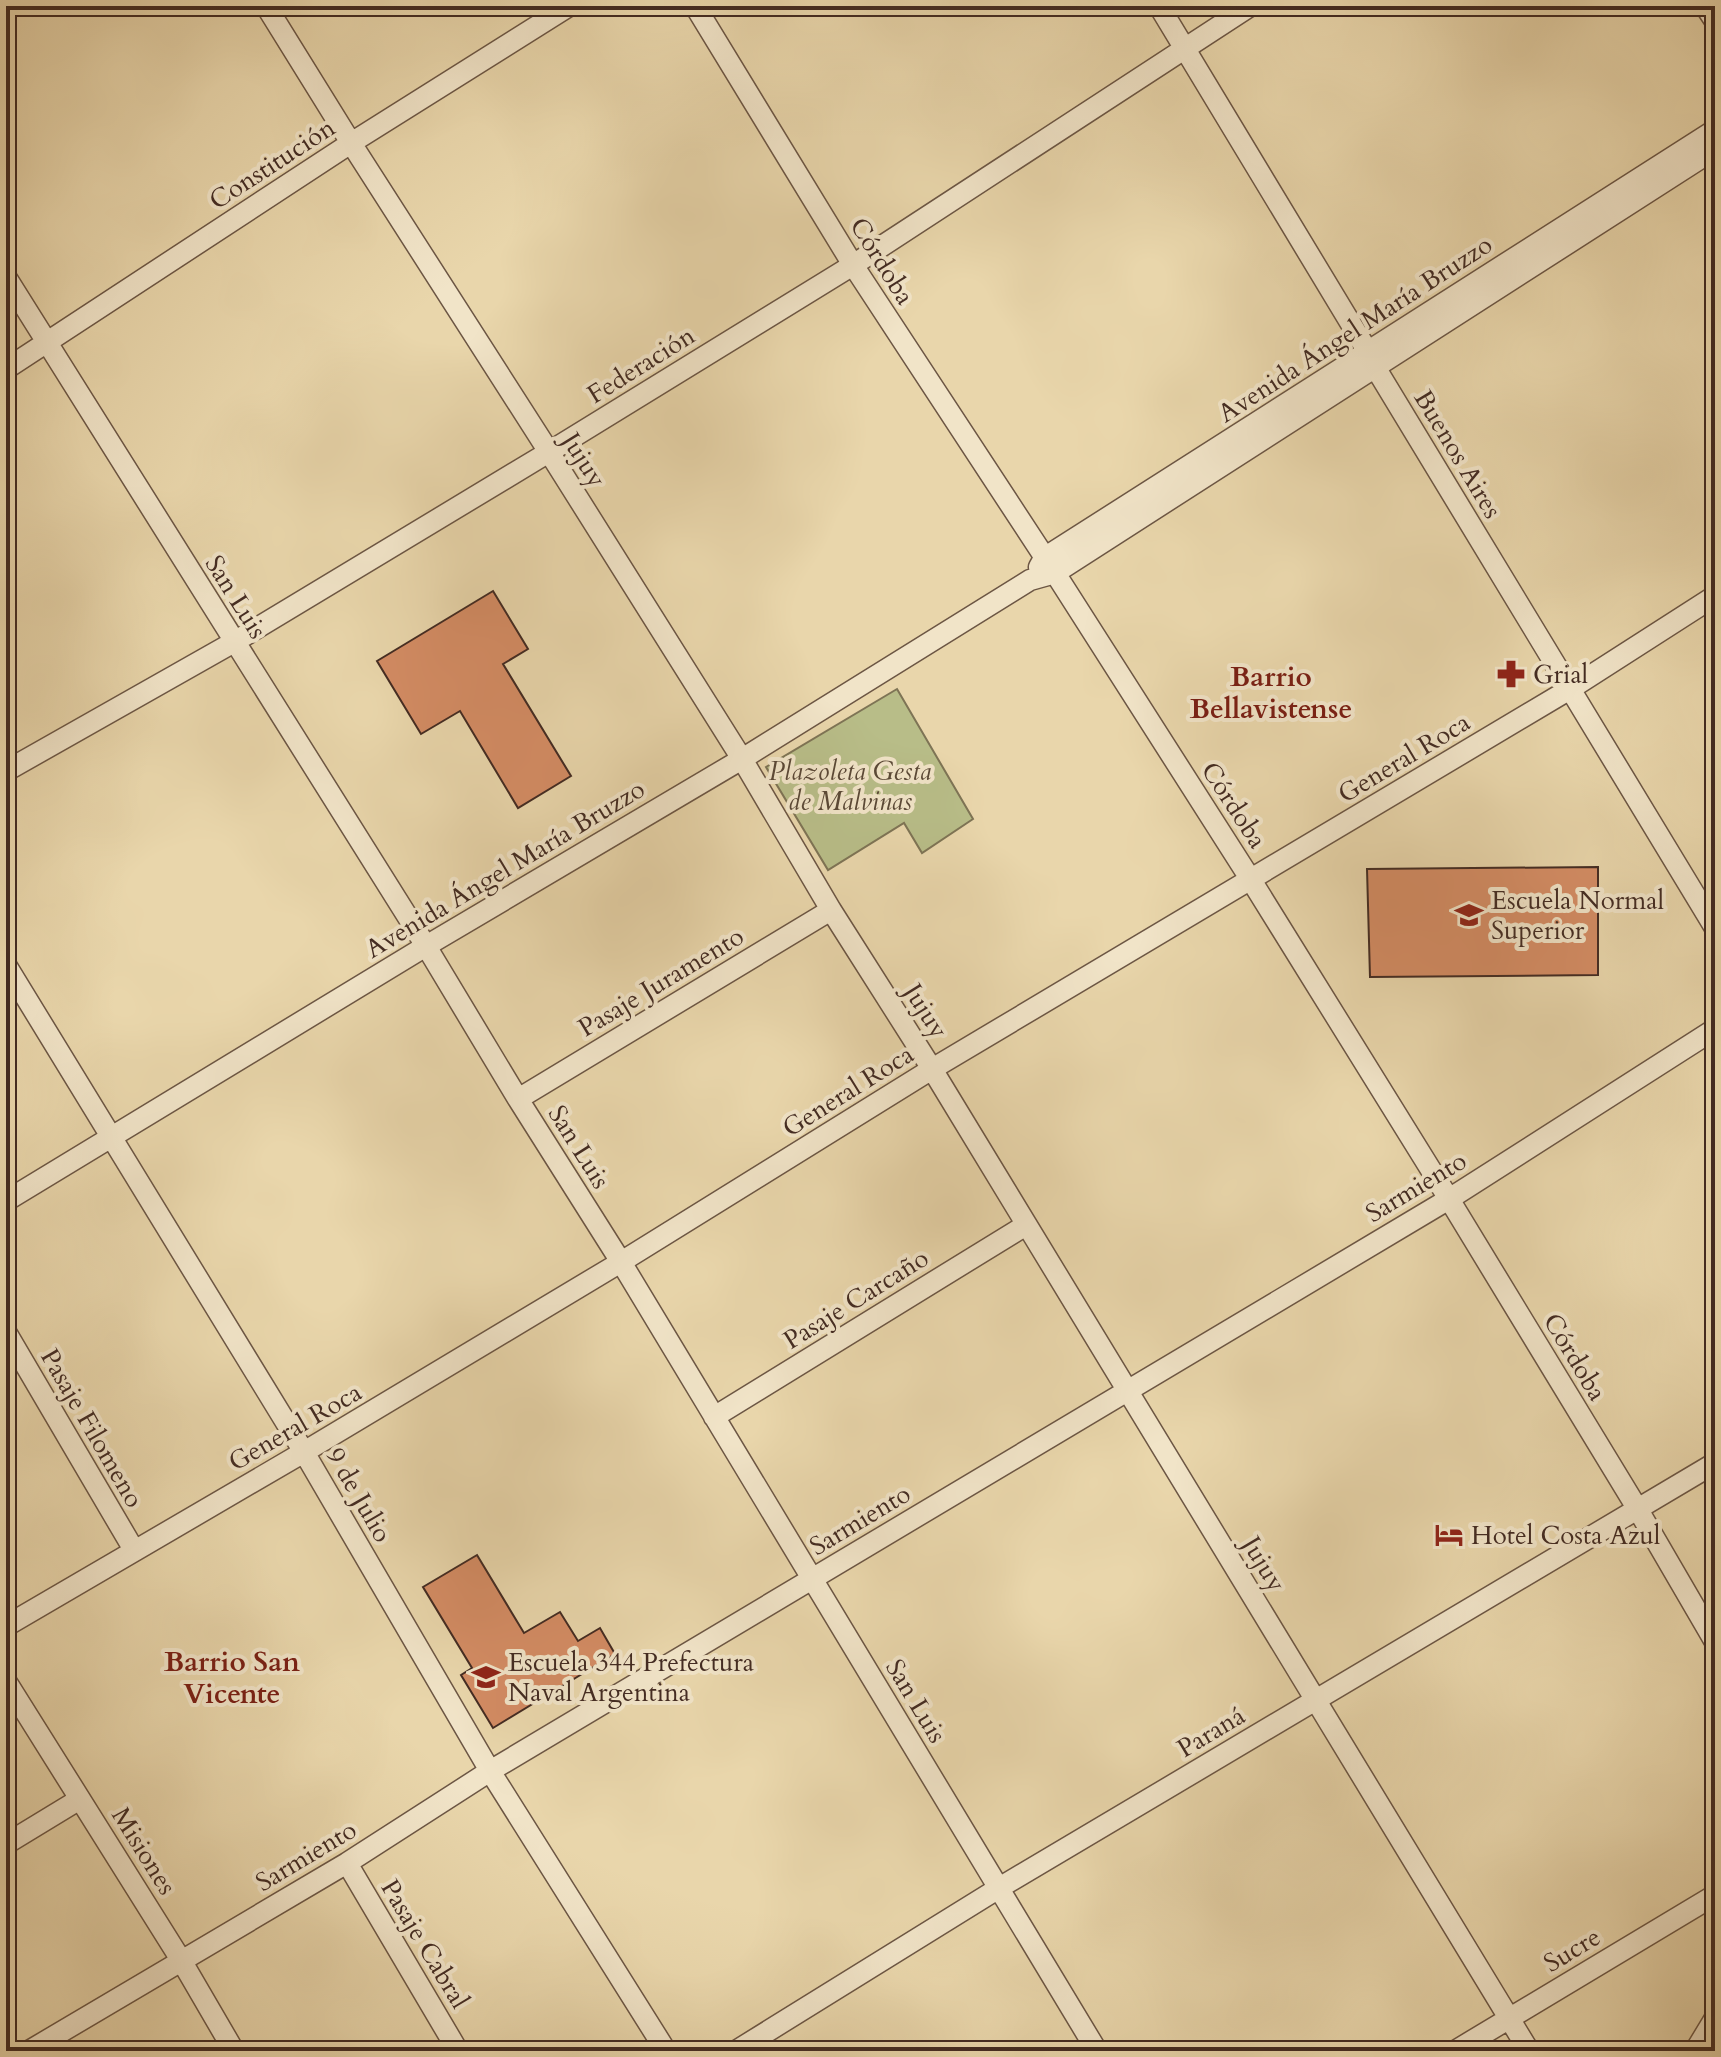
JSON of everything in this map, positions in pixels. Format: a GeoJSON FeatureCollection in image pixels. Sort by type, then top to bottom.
{"type":"FeatureCollection","features":[{"type":"Feature","properties":{"kind":"street","name":"Jujuy"},"geometry":{"type":"LineString","coordinates":[[266,6],[742,759],[831,910],[932,1069],[1529,2051]]}},
{"type":"Feature","properties":{"kind":"street","name":"Constitución"},"geometry":{"type":"LineString","coordinates":[[6,369],[351,143],[569,6]]}},
{"type":"Feature","properties":{"kind":"street","name":"Córdoba"},"geometry":{"type":"LineString","coordinates":[[695,6],[853,265],[1251,880],[1449,1199],[1715,1642]]}},
{"type":"Feature","properties":{"kind":"street","name":"Buenos Aires"},"geometry":{"type":"LineString","coordinates":[[1159,6],[1715,928]]}},
{"type":"Feature","properties":{"kind":"street","name":"Federación"},"geometry":{"type":"LineString","coordinates":[[6,771],[234,642],[549,452],[853,265],[1250,6]]}},
{"type":"Feature","properties":{"kind":"street"},"geometry":{"type":"LineString","coordinates":[[1705,6],[1715,21]]}},
{"type":"Feature","properties":{"kind":"street","name":"Avenida Ángel María Bruzzo"},"geometry":{"type":"LineString","coordinates":[[1372,360],[1715,130]]}},
{"type":"Feature","properties":{"kind":"street","name":"Avenida Ángel María Bruzzo"},"geometry":{"type":"LineString","coordinates":[[6,1201],[742,759],[1030,580],[1372,360],[1715,149]]}},
{"type":"Feature","properties":{"kind":"street","name":"San Luis"},"geometry":{"type":"LineString","coordinates":[[6,277],[621,1262],[1097,2051]]}},
{"type":"Feature","properties":{"kind":"street","name":"General Roca"},"geometry":{"type":"LineString","coordinates":[[6,1626],[621,1262],[932,1069],[1570,689],[1715,596]]}},
{"type":"Feature","properties":{"kind":"street","name":"Pasaje Juramento"},"geometry":{"type":"LineString","coordinates":[[518,1099],[831,910]]}},
{"type":"Feature","properties":{"kind":"street","name":"9 de Julio"},"geometry":{"type":"LineString","coordinates":[[6,965],[304,1452],[490,1771],[666,2051]]}},
{"type":"Feature","properties":{"kind":"street","name":"Sarmiento"},"geometry":{"type":"LineString","coordinates":[[29,2051],[347,1863],[490,1771],[1449,1199],[1715,1029]]}},
{"type":"Feature","properties":{"kind":"street","name":"Pasaje Carcaño"},"geometry":{"type":"LineString","coordinates":[[714,1417],[1026,1225]]}},
{"type":"Feature","properties":{"kind":"street","name":"Pasaje Filomeno"},"geometry":{"type":"LineString","coordinates":[[6,1332],[134,1550]]}},
{"type":"Feature","properties":{"kind":"street","name":"Paraná"},"geometry":{"type":"LineString","coordinates":[[736,2051],[999,1888],[1715,1463]]}},
{"type":"Feature","properties":{"kind":"street","name":"Misiones"},"geometry":{"type":"LineString","coordinates":[[6,1681],[181,1960],[234,2051]]}},
{"type":"Feature","properties":{"kind":"street"},"geometry":{"type":"LineString","coordinates":[[6,1844],[80,1799]]}},
{"type":"Feature","properties":{"kind":"street","name":"Pasaje Cabral"},"geometry":{"type":"LineString","coordinates":[[347,1863],[458,2051]]}},
{"type":"Feature","properties":{"kind":"street","name":"Sucre"},"geometry":{"type":"LineString","coordinates":[[1455,2051],[1715,1895]]}},
{"type":"Feature","properties":{"kind":"street"},"geometry":{"type":"LineString","coordinates":[[1695,2051],[1715,2018]]}},
{"type":"Feature","properties":{"kind":"green space","name":"Plazoleta Gesta de Malvinas"},"geometry":{"type":"Polygon","coordinates":[[[897,689],[973,819],[922,853],[904,823],[828,870],[766,767],[897,689]]]}},
{"type":"Feature","properties":{"kind":"building"},"geometry":{"type":"Polygon","coordinates":[[[493,591],[528,649],[503,664],[571,776],[518,808],[460,711],[421,734],[377,661],[493,591]]]}},
{"type":"Feature","properties":{"kind":"building"},"geometry":{"type":"Polygon","coordinates":[[[1598,867],[1598,975],[1370,977],[1367,869],[1598,867]]]}},
{"type":"Feature","properties":{"kind":"building"},"geometry":{"type":"Polygon","coordinates":[[[477,1555],[524,1633],[560,1612],[578,1641],[600,1628],[615,1654],[493,1728],[461,1675],[472,1668],[423,1587],[477,1555]]]}},
{"type":"Feature","properties":{"kind":"place","name":"Grial"},"geometry":{"type":"Point","coordinates":[1511,674]}},
{"type":"Feature","properties":{"kind":"place","name":"Escuela Normal Superior"},"geometry":{"type":"Point","coordinates":[1469,915]}},
{"type":"Feature","properties":{"kind":"place","name":"Hotel Costa Azul"},"geometry":{"type":"Point","coordinates":[1449,1535]}},
{"type":"Feature","properties":{"kind":"place","name":"Escuela 344 Prefectura Naval Argentina"},"geometry":{"type":"Point","coordinates":[486,1677]}},
{"type":"Feature","properties":{"kind":"district","name":"Barrio Bellavistense"},"geometry":{"type":"Point","coordinates":[1271,693]}},
{"type":"Feature","properties":{"kind":"district","name":"Barrio San Vicente"},"geometry":{"type":"Point","coordinates":[232,1678]}}]}
